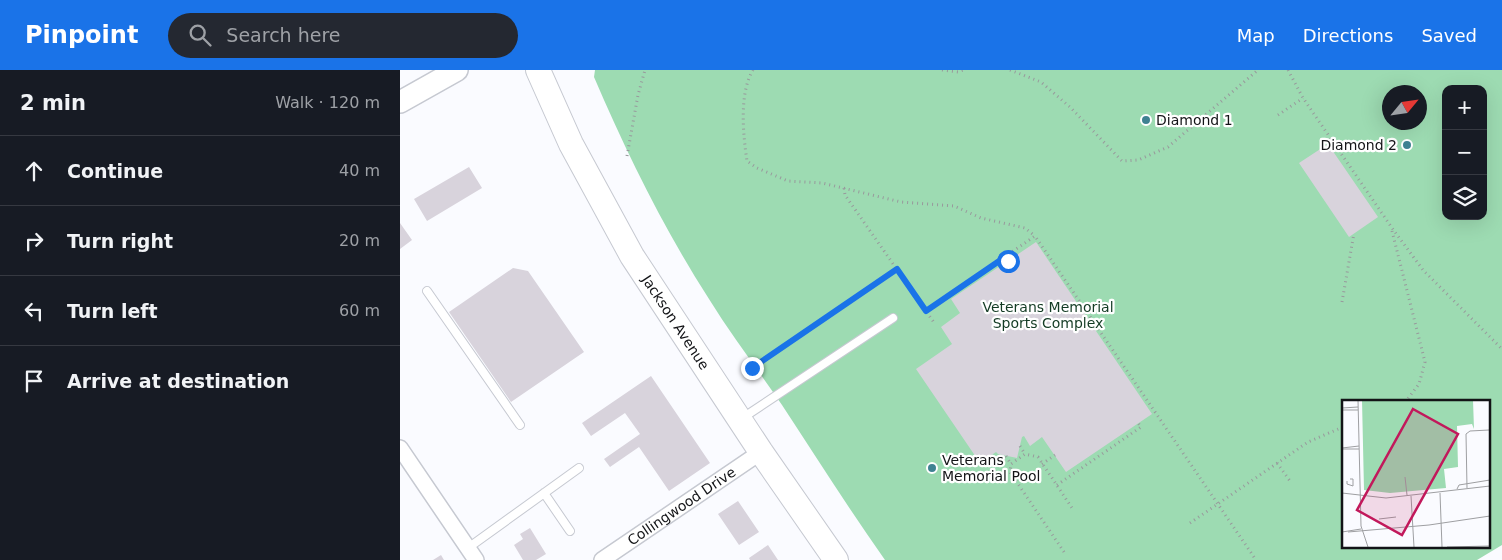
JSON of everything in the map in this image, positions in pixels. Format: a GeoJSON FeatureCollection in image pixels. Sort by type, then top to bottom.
{"type":"FeatureCollection","features":[{"type":"Feature","properties":{"kind":"main road"},"geometry":{"type":"LineString","coordinates":[[400,102],[457,70]]}},
{"type":"Feature","properties":{"kind":"main road","name":"Jackson Avenue"},"geometry":{"type":"LineString","coordinates":[[538,70],[571,144],[632,256],[761,452],[836,560]]}},
{"type":"Feature","properties":{"kind":"street"},"geometry":{"type":"LineString","coordinates":[[400,448],[472,554]]}},
{"type":"Feature","properties":{"kind":"street","name":"Collingwood Drive"},"geometry":{"type":"LineString","coordinates":[[602,560],[761,452]]}},
{"type":"Feature","properties":{"kind":"lane"},"geometry":{"type":"LineString","coordinates":[[427,291],[520,425]]}},
{"type":"Feature","properties":{"kind":"lane"},"geometry":{"type":"LineString","coordinates":[[740,420],[893,318]]}},
{"type":"Feature","properties":{"kind":"lane"},"geometry":{"type":"LineString","coordinates":[[472,554],[544,493],[579,468]]}},
{"type":"Feature","properties":{"kind":"lane"},"geometry":{"type":"LineString","coordinates":[[544,493],[570,531]]}},
{"type":"Feature","properties":{"kind":"path"},"geometry":{"type":"LineString","coordinates":[[627,156],[638,96],[645,70]]}},
{"type":"Feature","properties":{"kind":"path"},"geometry":{"type":"LineString","coordinates":[[753,70],[746,89],[743,127],[747,161],[757,168],[788,181],[822,183],[901,202],[954,206],[980,218],[1030,231],[1256,560]]}},
{"type":"Feature","properties":{"kind":"path"},"geometry":{"type":"LineString","coordinates":[[942,70],[958,72],[963,70]]}},
{"type":"Feature","properties":{"kind":"path"},"geometry":{"type":"LineString","coordinates":[[1010,70],[1041,82],[1071,108],[1122,161],[1138,160],[1168,147],[1258,70]]}},
{"type":"Feature","properties":{"kind":"path"},"geometry":{"type":"LineString","coordinates":[[1288,70],[1302,98],[1423,270],[1502,349]]}},
{"type":"Feature","properties":{"kind":"path"},"geometry":{"type":"LineString","coordinates":[[1278,115],[1302,98]]}},
{"type":"Feature","properties":{"kind":"path"},"geometry":{"type":"LineString","coordinates":[[844,188],[844,195],[935,324]]}},
{"type":"Feature","properties":{"kind":"path"},"geometry":{"type":"LineString","coordinates":[[1392,228],[1425,362],[1419,384],[1407,400]]}},
{"type":"Feature","properties":{"kind":"path"},"geometry":{"type":"LineString","coordinates":[[1342,302],[1354,233]]}},
{"type":"Feature","properties":{"kind":"path"},"geometry":{"type":"LineString","coordinates":[[926,311],[968,285],[1035,236]]}},
{"type":"Feature","properties":{"kind":"path"},"geometry":{"type":"LineString","coordinates":[[1005,257],[1008,261]]}},
{"type":"Feature","properties":{"kind":"path"},"geometry":{"type":"LineString","coordinates":[[752,368],[897,269]]}},
{"type":"Feature","properties":{"kind":"path"},"geometry":{"type":"LineString","coordinates":[[1057,485],[1141,427],[1138,423]]}},
{"type":"Feature","properties":{"kind":"path"},"geometry":{"type":"LineString","coordinates":[[1190,523],[1317,437],[1342,427]]}},
{"type":"Feature","properties":{"kind":"path"},"geometry":{"type":"LineString","coordinates":[[1020,446],[1025,454],[1038,457],[1072,508]]}},
{"type":"Feature","properties":{"kind":"path"},"geometry":{"type":"LineString","coordinates":[[1011,464],[1025,454]]}},
{"type":"Feature","properties":{"kind":"path"},"geometry":{"type":"LineString","coordinates":[[1042,464],[1055,455]]}},
{"type":"Feature","properties":{"kind":"path"},"geometry":{"type":"LineString","coordinates":[[1006,456],[1011,464],[1010,472],[1064,552]]}},
{"type":"Feature","properties":{"kind":"path"},"geometry":{"type":"LineString","coordinates":[[1278,463],[1290,482]]}},
{"type":"Feature","properties":{"kind":"green space","name":"Veterans Memorial Sports Complex"},"geometry":{"type":"Polygon","coordinates":[[[595,70],[1502,70],[1502,545],[1477,560],[885,560],[692,273],[647,191],[594,77],[595,70]]]}},
{"type":"Feature","properties":{"kind":"building"},"geometry":{"type":"Polygon","coordinates":[[[1328,144],[1378,217],[1349,237],[1299,163],[1328,144]]]}},
{"type":"Feature","properties":{"kind":"building"},"geometry":{"type":"Polygon","coordinates":[[[469,167],[482,188],[427,221],[414,199],[469,167]]]}},
{"type":"Feature","properties":{"kind":"building"},"geometry":{"type":"Polygon","coordinates":[[[400,223],[412,240],[400,249],[400,223]]]}},
{"type":"Feature","properties":{"kind":"building"},"geometry":{"type":"Polygon","coordinates":[[[1036,242],[1152,414],[1066,472],[1042,437],[1030,446],[1024,436],[1022,437],[1017,458],[996,452],[980,463],[916,369],[952,344],[941,327],[960,313],[951,299],[1036,242]]]}},
{"type":"Feature","properties":{"kind":"building"},"geometry":{"type":"Polygon","coordinates":[[[513,268],[528,271],[584,352],[511,402],[449,312],[513,268]]]}},
{"type":"Feature","properties":{"kind":"building"},"geometry":{"type":"Polygon","coordinates":[[[651,376],[710,463],[669,491],[639,447],[610,467],[604,459],[640,434],[625,413],[591,436],[582,423],[651,376]]]}},
{"type":"Feature","properties":{"kind":"building"},"geometry":{"type":"Polygon","coordinates":[[[738,501],[759,532],[739,545],[718,514],[738,501]]]}},
{"type":"Feature","properties":{"kind":"building"},"geometry":{"type":"Polygon","coordinates":[[[530,528],[546,554],[536,560],[523,560],[514,545],[523,539],[520,534],[530,528]]]}},
{"type":"Feature","properties":{"kind":"building"},"geometry":{"type":"Polygon","coordinates":[[[768,545],[778,560],[750,560],[749,558],[768,545]]]}},
{"type":"Feature","properties":{"kind":"building"},"geometry":{"type":"Polygon","coordinates":[[[441,555],[444,560],[433,560],[441,555]]]}},
{"type":"Feature","properties":{"kind":"place","name":"Diamond 1"},"geometry":{"type":"Point","coordinates":[1146,120]}},
{"type":"Feature","properties":{"kind":"place","name":"Diamond 2"},"geometry":{"type":"Point","coordinates":[1407,145]}},
{"type":"Feature","properties":{"kind":"place","name":"Veterans Memorial Pool"},"geometry":{"type":"Point","coordinates":[932,468]}},
{"type":"Feature","properties":{"kind":"route"},"geometry":{"type":"LineString","coordinates":[[752,368],[897,269],[926,311],[1005,257],[1008,261]]}}]}
